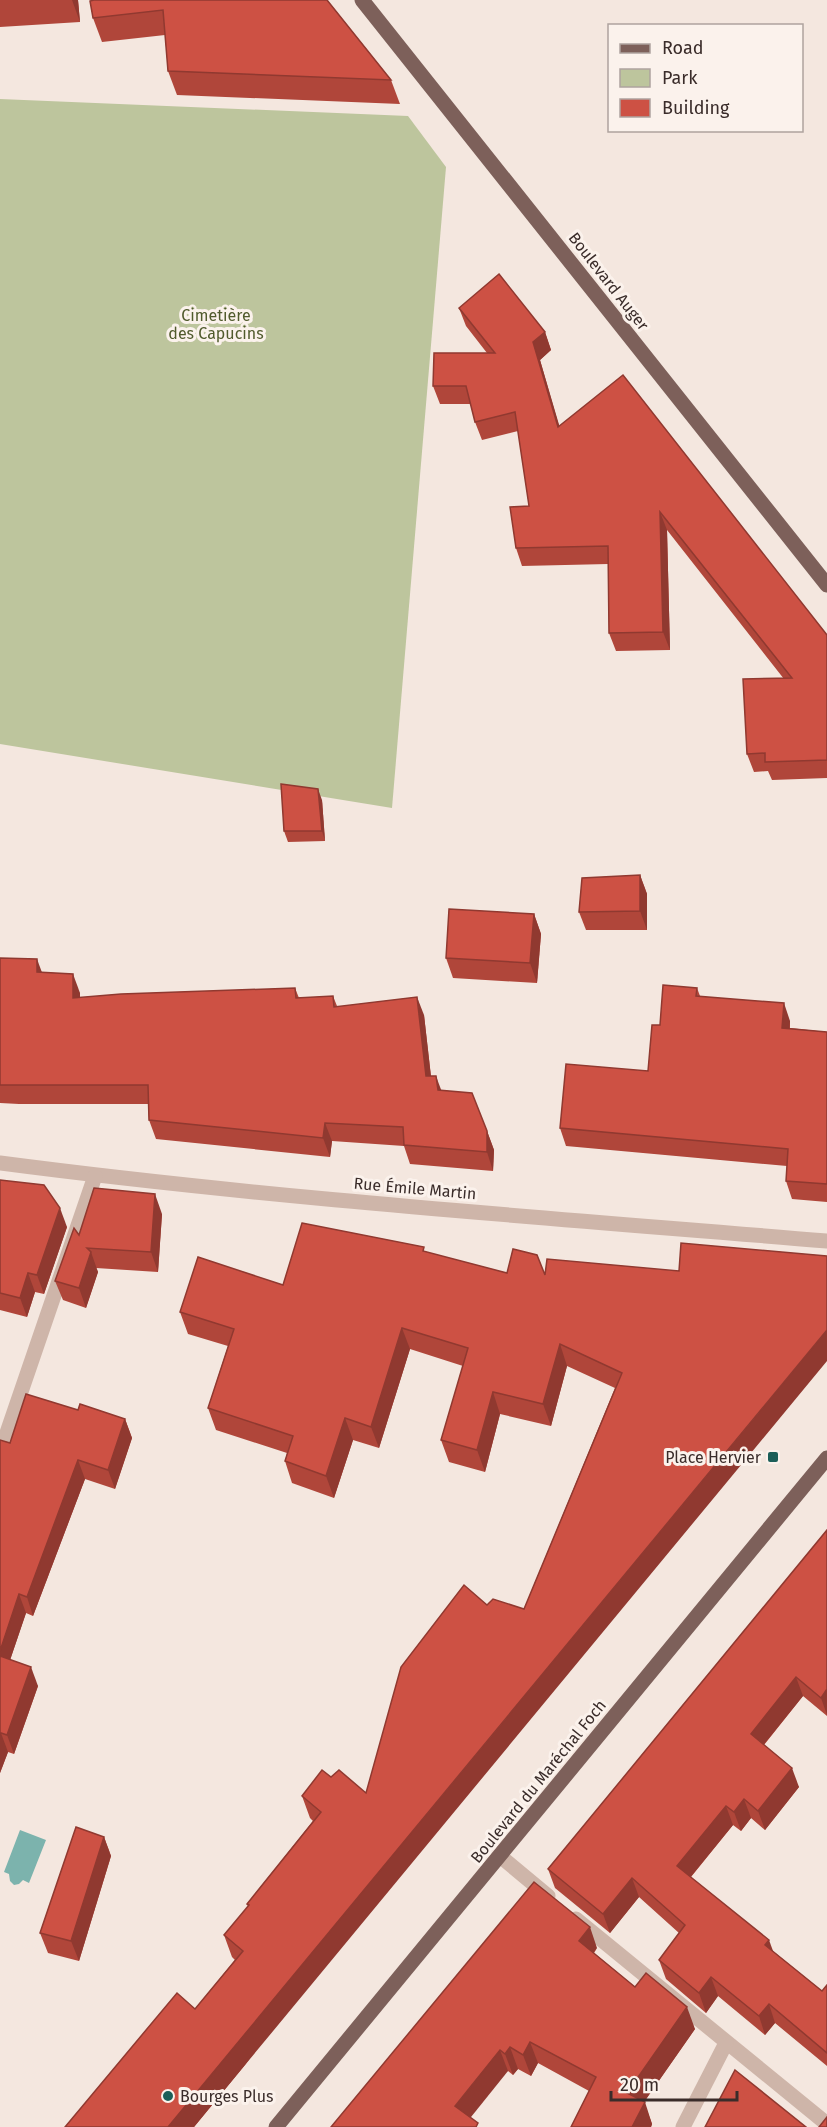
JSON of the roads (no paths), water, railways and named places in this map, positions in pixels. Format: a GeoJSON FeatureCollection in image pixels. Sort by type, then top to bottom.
{"type":"FeatureCollection","features":[{"type":"Feature","properties":{"kind":"main road","name":"Boulevard Auger"},"geometry":{"type":"LineString","coordinates":[[362,0],[827,585]]}},
{"type":"Feature","properties":{"kind":"main road","name":"Boulevard du Maréchal Foch"},"geometry":{"type":"LineString","coordinates":[[276,2127],[827,1458]]}},
{"type":"Feature","properties":{"kind":"street","name":"Rue Émile Martin"},"geometry":{"type":"LineString","coordinates":[[0,1164],[95,1176],[827,1241]]}},
{"type":"Feature","properties":{"kind":"street"},"geometry":{"type":"LineString","coordinates":[[0,1453],[95,1176]]}},
{"type":"Feature","properties":{"kind":"street"},"geometry":{"type":"LineString","coordinates":[[500,1856],[827,2124]]}},
{"type":"Feature","properties":{"kind":"street"},"geometry":{"type":"LineString","coordinates":[[683,2127],[726,2043]]}},
{"type":"Feature","properties":{"kind":"water"},"geometry":{"type":"Polygon","coordinates":[[[20,1830],[46,1840],[29,1883],[23,1880],[14,1885],[10,1881],[9,1874],[4,1872],[20,1830]]]}},
{"type":"Feature","properties":{"kind":"place","name":"Place Hervier"},"geometry":{"type":"Point","coordinates":[773,1457]}},
{"type":"Feature","properties":{"kind":"place","name":"Bourges Plus"},"geometry":{"type":"Point","coordinates":[168,2096]}},
{"type":"Feature","properties":{"kind":"park label","name":"Cimetière des Capucins"},"geometry":{"type":"Point","coordinates":[216,324]}}]}
